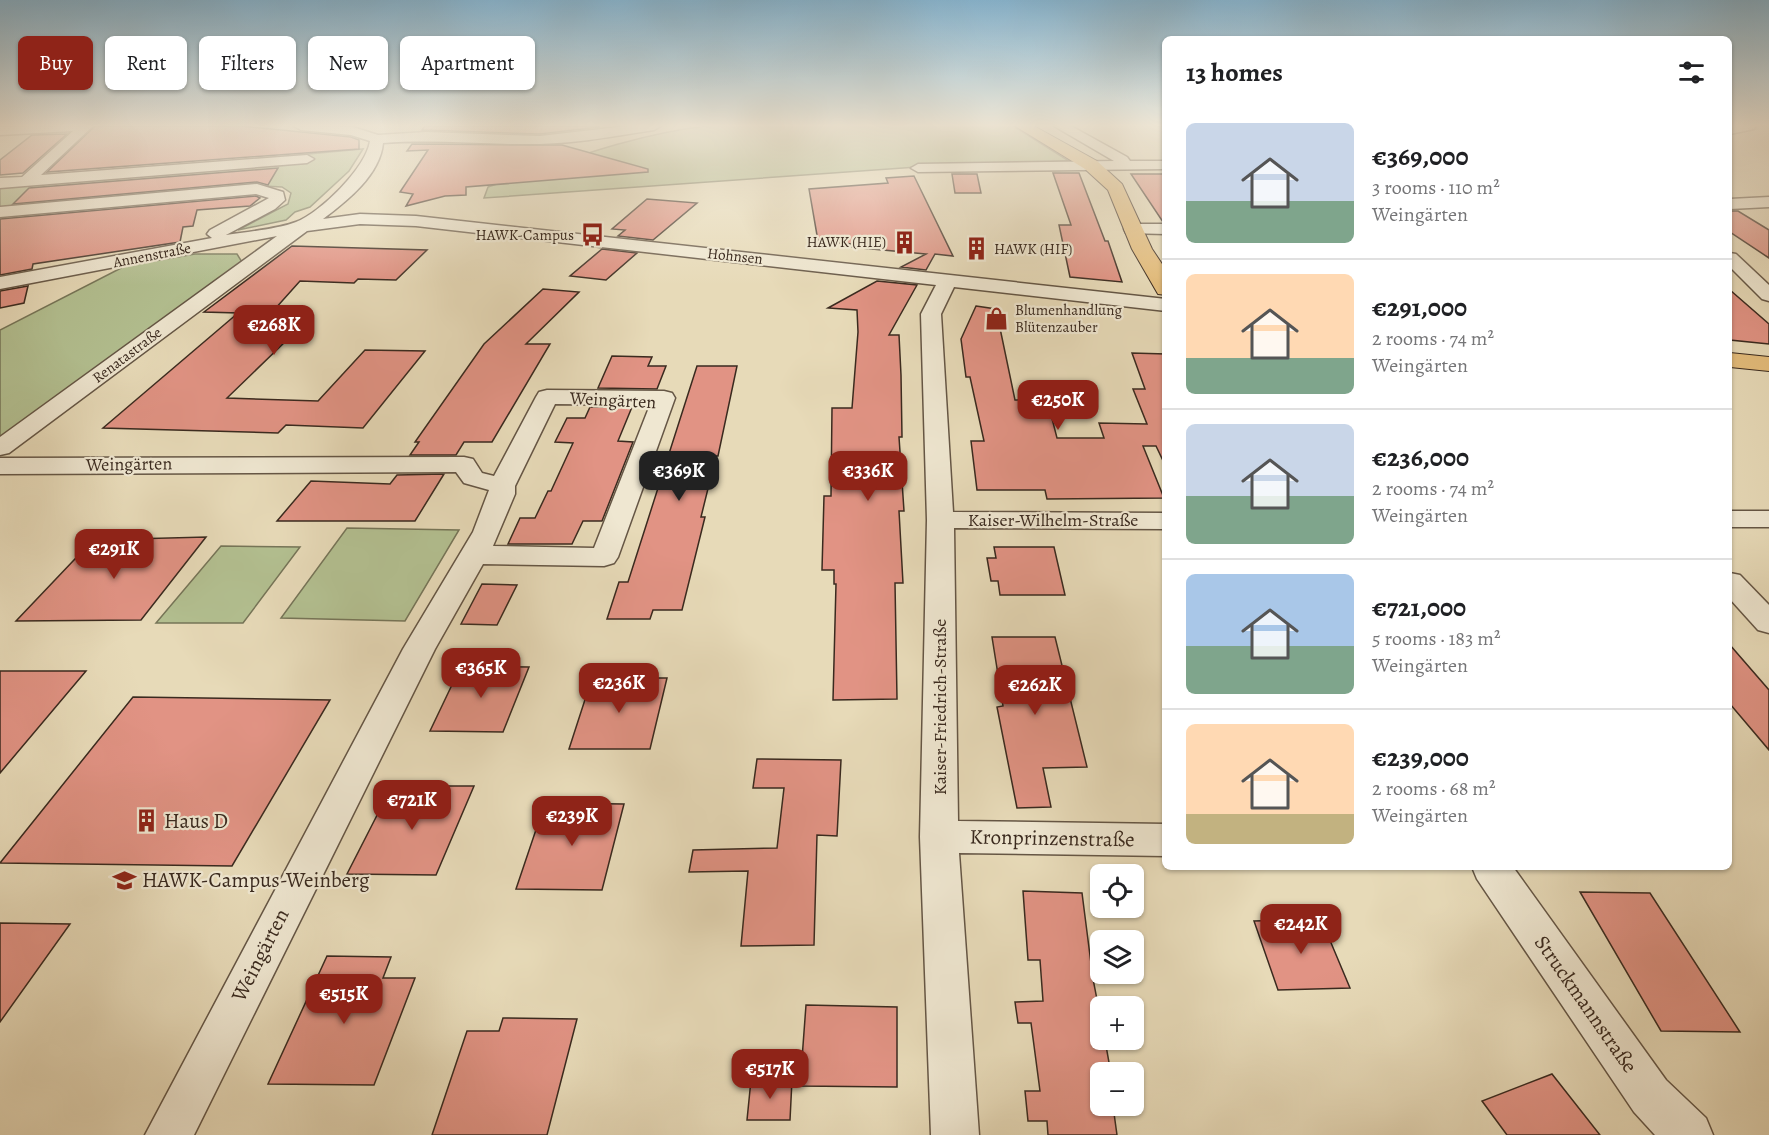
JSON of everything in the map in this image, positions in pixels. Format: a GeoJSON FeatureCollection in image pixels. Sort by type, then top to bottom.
{"type":"FeatureCollection","features":[{"type":"Feature","properties":{"kind":"main road"},"geometry":{"type":"LineString","coordinates":[[1106,179],[1118,191],[1132,230],[1162,282]]}},
{"type":"Feature","properties":{"kind":"main road"},"geometry":{"type":"LineString","coordinates":[[1732,360],[1769,364]]}},
{"type":"Feature","properties":{"kind":"street"},"geometry":{"type":"LineString","coordinates":[[0,183],[41,179]]}},
{"type":"Feature","properties":{"kind":"street","name":"Renatastraße"},"geometry":{"type":"LineString","coordinates":[[0,448],[304,226],[349,188],[356,179]]}},
{"type":"Feature","properties":{"kind":"street"},"geometry":{"type":"LineString","coordinates":[[349,188],[350,199],[355,204],[375,211],[401,214],[416,221]]}},
{"type":"Feature","properties":{"kind":"street"},"geometry":{"type":"LineString","coordinates":[[0,212],[257,189],[277,195],[277,200],[213,236],[206,245],[238,250],[251,256],[254,262]]}},
{"type":"Feature","properties":{"kind":"street"},"geometry":{"type":"LineString","coordinates":[[1732,204],[1769,202]]}},
{"type":"Feature","properties":{"kind":"street","name":"Hohnsen"},"geometry":{"type":"LineString","coordinates":[[304,226],[360,219],[416,221],[1162,305]]}},
{"type":"Feature","properties":{"kind":"street","name":"Annenstraße"},"geometry":{"type":"LineString","coordinates":[[0,283],[304,226]]}},
{"type":"Feature","properties":{"kind":"street"},"geometry":{"type":"LineString","coordinates":[[1132,230],[1162,230]]}},
{"type":"Feature","properties":{"kind":"street"},"geometry":{"type":"LineString","coordinates":[[1732,260],[1758,263]]}},
{"type":"Feature","properties":{"kind":"street"},"geometry":{"type":"LineString","coordinates":[[1732,260],[1769,295]]}},
{"type":"Feature","properties":{"kind":"street","name":"Kaiser-Friedrich-Straße"},"geometry":{"type":"LineString","coordinates":[[947,282],[931,314],[940,520],[939,837],[956,1135]]}},
{"type":"Feature","properties":{"kind":"street","name":"Weingärten"},"geometry":{"type":"LineString","coordinates":[[169,1135],[419,649],[473,555],[487,532],[502,494],[502,486],[547,397],[664,399],[604,557],[473,555]]}},
{"type":"Feature","properties":{"kind":"street","name":"Weingärten"},"geometry":{"type":"LineString","coordinates":[[0,466],[464,464],[473,478],[502,486]]}},
{"type":"Feature","properties":{"kind":"street"},"geometry":{"type":"LineString","coordinates":[[1732,519],[1769,519]]}},
{"type":"Feature","properties":{"kind":"street","name":"Kaiser-Wilhelm-Straße"},"geometry":{"type":"LineString","coordinates":[[940,520],[1162,520]]}},
{"type":"Feature","properties":{"kind":"street"},"geometry":{"type":"LineString","coordinates":[[1732,584],[1769,623]]}},
{"type":"Feature","properties":{"kind":"street","name":"Kronprinzenstraße"},"geometry":{"type":"LineString","coordinates":[[939,837],[1162,840]]}},
{"type":"Feature","properties":{"kind":"street","name":"Struckmannstraße"},"geometry":{"type":"LineString","coordinates":[[1493,870],[1650,1096],[1689,1135]]}},
{"type":"Feature","properties":{"kind":"green space"},"geometry":{"type":"Polygon","coordinates":[[[33,179],[340,179],[310,207],[295,212],[286,220],[238,230],[288,204],[291,193],[282,187],[263,186],[0,209],[0,182],[33,179]]]}},
{"type":"Feature","properties":{"kind":"green space"},"geometry":{"type":"Polygon","coordinates":[[[511,179],[750,179],[484,198],[488,187],[511,179]]]}},
{"type":"Feature","properties":{"kind":"green space"},"geometry":{"type":"Polygon","coordinates":[[[195,254],[237,254],[242,262],[0,439],[0,330],[125,266],[195,254]]]}},
{"type":"Feature","properties":{"kind":"green space"},"geometry":{"type":"Polygon","coordinates":[[[347,528],[459,530],[405,621],[281,618],[347,528]]]}},
{"type":"Feature","properties":{"kind":"green space"},"geometry":{"type":"Polygon","coordinates":[[[221,546],[300,547],[243,623],[156,623],[221,546]]]}},
{"type":"Feature","properties":{"kind":"building"},"geometry":{"type":"Polygon","coordinates":[[[141,179],[272,179],[268,185],[257,182],[13,204],[29,188],[141,179]]]}},
{"type":"Feature","properties":{"kind":"building"},"geometry":{"type":"Polygon","coordinates":[[[409,179],[563,179],[466,187],[466,195],[445,196],[406,206],[413,194],[400,192],[409,179]]]}},
{"type":"Feature","properties":{"kind":"building"},"geometry":{"type":"Polygon","coordinates":[[[886,179],[915,179],[953,256],[935,254],[926,270],[901,267],[926,254],[851,247],[852,244],[818,241],[809,189],[888,183],[886,179]]]}},
{"type":"Feature","properties":{"kind":"building"},"geometry":{"type":"Polygon","coordinates":[[[953,179],[978,179],[981,193],[955,193],[953,179]]]}},
{"type":"Feature","properties":{"kind":"building"},"geometry":{"type":"Polygon","coordinates":[[[1055,179],[1081,179],[1105,241],[1108,241],[1122,282],[1070,277],[1059,225],[1071,225],[1055,179]]]}},
{"type":"Feature","properties":{"kind":"building"},"geometry":{"type":"Polygon","coordinates":[[[1134,179],[1162,179],[1162,220],[1134,179]]]}},
{"type":"Feature","properties":{"kind":"building"},"geometry":{"type":"Polygon","coordinates":[[[256,196],[260,198],[250,206],[197,210],[193,226],[183,227],[180,242],[33,264],[32,269],[0,275],[0,219],[256,196]]]}},
{"type":"Feature","properties":{"kind":"building"},"geometry":{"type":"Polygon","coordinates":[[[647,199],[697,203],[653,240],[618,236],[625,230],[612,229],[647,199]]]}},
{"type":"Feature","properties":{"kind":"building"},"geometry":{"type":"Polygon","coordinates":[[[1732,211],[1738,211],[1769,230],[1769,258],[1732,233],[1732,211]]]}},
{"type":"Feature","properties":{"kind":"building"},"geometry":{"type":"Polygon","coordinates":[[[292,246],[427,250],[396,280],[358,279],[354,283],[300,281],[249,338],[288,339],[227,398],[318,401],[365,350],[425,351],[363,428],[286,425],[278,433],[103,428],[238,313],[204,312],[292,246]]]}},
{"type":"Feature","properties":{"kind":"building"},"geometry":{"type":"Polygon","coordinates":[[[602,249],[637,253],[606,280],[570,276],[602,249]]]}},
{"type":"Feature","properties":{"kind":"building"},"geometry":{"type":"Polygon","coordinates":[[[877,281],[917,285],[889,335],[899,335],[902,437],[899,437],[904,511],[899,511],[903,583],[895,583],[897,699],[833,700],[836,584],[834,584],[834,570],[822,570],[824,496],[831,496],[832,408],[852,408],[858,332],[857,310],[828,308],[877,281]]]}},
{"type":"Feature","properties":{"kind":"building"},"geometry":{"type":"Polygon","coordinates":[[[28,286],[24,303],[0,308],[0,291],[28,286]]]}},
{"type":"Feature","properties":{"kind":"building"},"geometry":{"type":"Polygon","coordinates":[[[543,289],[579,292],[526,344],[550,344],[492,442],[464,442],[456,455],[410,455],[419,442],[415,442],[484,344],[543,289]]]}},
{"type":"Feature","properties":{"kind":"building"},"geometry":{"type":"Polygon","coordinates":[[[1732,292],[1769,324],[1769,344],[1732,340],[1732,292]]]}},
{"type":"Feature","properties":{"kind":"building"},"geometry":{"type":"Polygon","coordinates":[[[976,306],[996,309],[1015,400],[1047,399],[1057,438],[1104,438],[1099,423],[1147,424],[1133,389],[1145,389],[1132,353],[1162,354],[1162,459],[1156,446],[1143,446],[1162,498],[1047,499],[1045,490],[977,490],[971,441],[984,441],[970,377],[966,377],[961,339],[976,306]]]}},
{"type":"Feature","properties":{"kind":"building"},"geometry":{"type":"Polygon","coordinates":[[[612,356],[652,357],[648,366],[666,366],[657,389],[598,388],[612,356]]]}},
{"type":"Feature","properties":{"kind":"building"},"geometry":{"type":"Polygon","coordinates":[[[697,366],[737,366],[718,456],[716,456],[701,517],[705,517],[682,610],[653,610],[650,619],[607,619],[619,582],[628,582],[697,366]]]}},
{"type":"Feature","properties":{"kind":"building"},"geometry":{"type":"Polygon","coordinates":[[[590,407],[632,407],[618,441],[633,442],[602,521],[583,521],[572,544],[508,544],[520,518],[535,518],[548,491],[551,491],[573,443],[555,442],[567,418],[585,418],[590,407]]]}},
{"type":"Feature","properties":{"kind":"building"},"geometry":{"type":"Polygon","coordinates":[[[444,474],[415,521],[277,521],[311,481],[390,484],[397,475],[444,474]]]}},
{"type":"Feature","properties":{"kind":"building"},"geometry":{"type":"Polygon","coordinates":[[[206,537],[141,620],[16,621],[93,540],[206,537]]]}},
{"type":"Feature","properties":{"kind":"building"},"geometry":{"type":"Polygon","coordinates":[[[994,547],[1054,547],[1065,595],[1000,595],[998,581],[991,581],[987,558],[996,558],[994,547]]]}},
{"type":"Feature","properties":{"kind":"building"},"geometry":{"type":"Polygon","coordinates":[[[482,584],[517,585],[497,625],[461,624],[482,584]]]}},
{"type":"Feature","properties":{"kind":"building"},"geometry":{"type":"Polygon","coordinates":[[[992,637],[1055,637],[1087,767],[1043,768],[1051,807],[1017,808],[997,707],[1003,706],[992,637]]]}},
{"type":"Feature","properties":{"kind":"building"},"geometry":{"type":"Polygon","coordinates":[[[1732,647],[1769,690],[1769,750],[1732,706],[1732,647]]]}},
{"type":"Feature","properties":{"kind":"building"},"geometry":{"type":"Polygon","coordinates":[[[461,666],[529,667],[503,732],[430,731],[461,666]]]}},
{"type":"Feature","properties":{"kind":"building"},"geometry":{"type":"Polygon","coordinates":[[[0,671],[86,671],[0,773],[0,671]]]}},
{"type":"Feature","properties":{"kind":"building"},"geometry":{"type":"Polygon","coordinates":[[[592,678],[667,678],[650,749],[569,749],[592,678]]]}},
{"type":"Feature","properties":{"kind":"building","name":"Haus D"},"geometry":{"type":"Polygon","coordinates":[[[133,697],[330,700],[232,866],[0,863],[133,697]]]}},
{"type":"Feature","properties":{"kind":"building"},"geometry":{"type":"Polygon","coordinates":[[[757,759],[841,760],[837,836],[817,835],[814,945],[741,946],[748,871],[689,872],[693,850],[777,848],[784,788],[753,788],[757,759]]]}},
{"type":"Feature","properties":{"kind":"building"},"geometry":{"type":"Polygon","coordinates":[[[392,786],[474,786],[436,875],[347,874],[392,786]]]}},
{"type":"Feature","properties":{"kind":"building"},"geometry":{"type":"Polygon","coordinates":[[[545,803],[624,804],[602,890],[516,889],[545,803]]]}},
{"type":"Feature","properties":{"kind":"building"},"geometry":{"type":"Polygon","coordinates":[[[1023,891],[1082,893],[1090,956],[1090,984],[1094,984],[1096,996],[1090,996],[1090,1050],[1107,1050],[1109,1062],[1090,1062],[1090,1116],[1114,1116],[1117,1135],[1048,1135],[1047,1121],[1028,1121],[1025,1091],[1040,1091],[1031,1023],[1018,1023],[1015,1002],[1043,1001],[1040,960],[1028,960],[1023,891]]]}},
{"type":"Feature","properties":{"kind":"building"},"geometry":{"type":"Polygon","coordinates":[[[1580,892],[1650,893],[1740,1032],[1661,1031],[1580,892]]]}},
{"type":"Feature","properties":{"kind":"building"},"geometry":{"type":"Polygon","coordinates":[[[1321,919],[1350,988],[1278,990],[1254,921],[1321,919]]]}},
{"type":"Feature","properties":{"kind":"building"},"geometry":{"type":"Polygon","coordinates":[[[0,923],[70,924],[0,1022],[0,923]]]}},
{"type":"Feature","properties":{"kind":"building"},"geometry":{"type":"Polygon","coordinates":[[[327,956],[391,957],[383,978],[415,978],[374,1085],[268,1084],[327,956]]]}},
{"type":"Feature","properties":{"kind":"building"},"geometry":{"type":"Polygon","coordinates":[[[806,1005],[897,1007],[897,1087],[800,1086],[806,1005]]]}},
{"type":"Feature","properties":{"kind":"building"},"geometry":{"type":"Polygon","coordinates":[[[503,1018],[577,1019],[547,1135],[432,1135],[467,1031],[499,1031],[503,1018]]]}},
{"type":"Feature","properties":{"kind":"building"},"geometry":{"type":"Polygon","coordinates":[[[1552,1074],[1600,1135],[1507,1135],[1482,1101],[1552,1074]]]}},
{"type":"Feature","properties":{"kind":"building"},"geometry":{"type":"Polygon","coordinates":[[[751,1080],[792,1080],[790,1120],[747,1120],[751,1080]]]}},
{"type":"Feature","properties":{"kind":"place","name":"HAWK-Campus"},"geometry":{"type":"Point","coordinates":[592,235]}},
{"type":"Feature","properties":{"kind":"place","name":"HAWK (HIE)"},"geometry":{"type":"Point","coordinates":[904,242]}},
{"type":"Feature","properties":{"kind":"place","name":"HAWK (HIF)"},"geometry":{"type":"Point","coordinates":[976,249]}},
{"type":"Feature","properties":{"kind":"place","name":"Blumenhandlung Blütenzauber"},"geometry":{"type":"Point","coordinates":[997,319]}},
{"type":"Feature","properties":{"kind":"place","name":"Haus D"},"geometry":{"type":"Point","coordinates":[146,821]}},
{"type":"Feature","properties":{"kind":"place","name":"HAWK-Campus-Weinberg"},"geometry":{"type":"Point","coordinates":[124,880]}}]}
